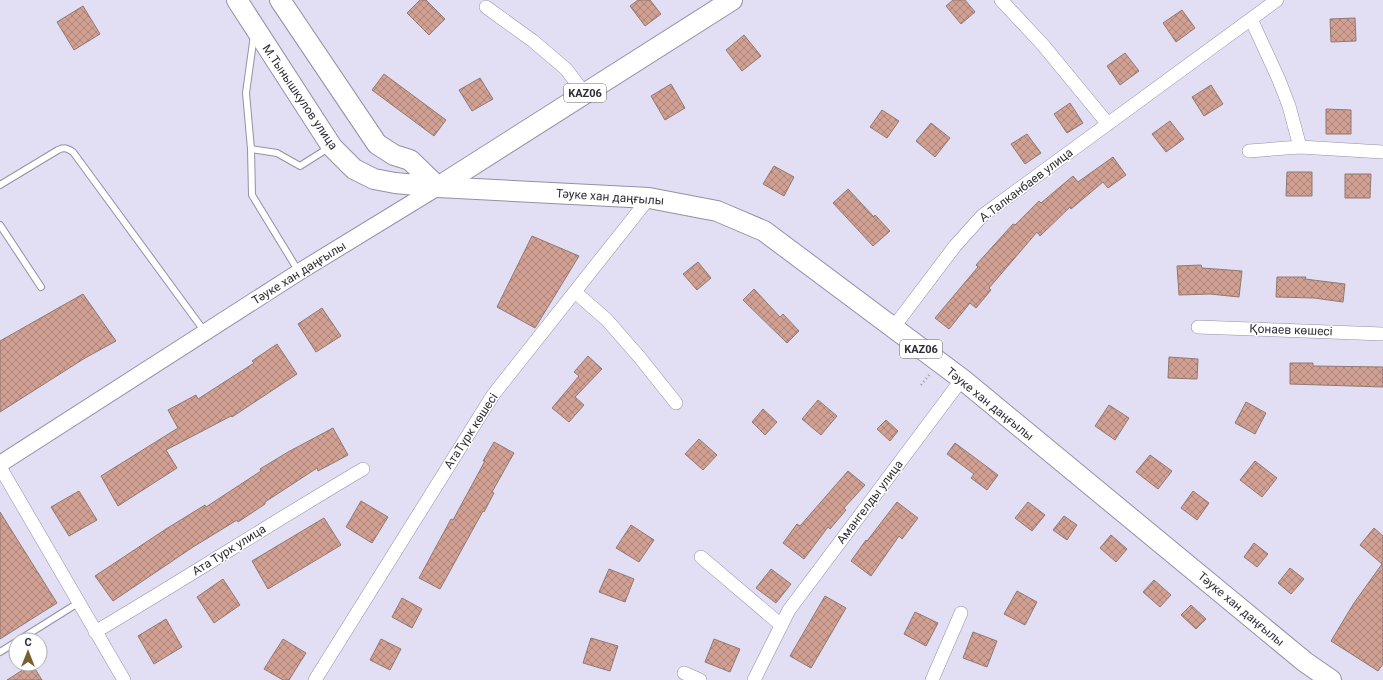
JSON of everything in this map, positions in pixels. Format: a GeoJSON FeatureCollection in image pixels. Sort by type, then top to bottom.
{"type":"FeatureCollection","features":[{"type":"Feature","properties":{"kind":"main road","name":"М.Тынышкулов улица"},"geometry":{"type":"LineString","coordinates":[[237,0],[332,146],[354,169],[374,179],[395,183],[438,187]]}},
{"type":"Feature","properties":{"kind":"main road"},"geometry":{"type":"LineString","coordinates":[[280,0],[377,144],[394,156],[410,160],[438,187]]}},
{"type":"Feature","properties":{"kind":"main road","name":"KАZ06"},"geometry":{"type":"LineString","coordinates":[[438,187],[732,0]]}},
{"type":"Feature","properties":{"kind":"main road","name":"Тәуке хан даңғылы"},"geometry":{"type":"LineString","coordinates":[[438,187],[649,198],[717,211],[764,232],[962,379],[1305,662],[1331,680]]}},
{"type":"Feature","properties":{"kind":"street"},"geometry":{"type":"LineString","coordinates":[[1002,0],[1043,45],[1108,124]]}},
{"type":"Feature","properties":{"kind":"street","name":"А.Талканбаев улица"},"geometry":{"type":"LineString","coordinates":[[892,328],[955,246],[982,216],[1277,0]]}},
{"type":"Feature","properties":{"kind":"street"},"geometry":{"type":"LineString","coordinates":[[486,7],[533,41],[566,70],[584,93]]}},
{"type":"Feature","properties":{"kind":"street"},"geometry":{"type":"LineString","coordinates":[[1251,19],[1279,80],[1289,106],[1300,147]]}},
{"type":"Feature","properties":{"kind":"street"},"geometry":{"type":"LineString","coordinates":[[1248,151],[1300,147],[1383,152]]}},
{"type":"Feature","properties":{"kind":"street","name":"Тәуке хан даңғылы"},"geometry":{"type":"LineString","coordinates":[[0,466],[299,272],[438,187]]}},
{"type":"Feature","properties":{"kind":"street","name":"АтаТүрк көшесі"},"geometry":{"type":"LineString","coordinates":[[315,680],[493,395],[649,198]]}},
{"type":"Feature","properties":{"kind":"street"},"geometry":{"type":"LineString","coordinates":[[575,292],[607,320],[641,359],[676,403]]}},
{"type":"Feature","properties":{"kind":"street","name":"Қонаев көшесі"},"geometry":{"type":"LineString","coordinates":[[1198,327],[1383,334]]}},
{"type":"Feature","properties":{"kind":"street","name":"Амангелды улица"},"geometry":{"type":"LineString","coordinates":[[754,680],[788,610],[962,379]]}},
{"type":"Feature","properties":{"kind":"street"},"geometry":{"type":"LineString","coordinates":[[0,466],[124,680]]}},
{"type":"Feature","properties":{"kind":"street","name":"Ата Турк улица"},"geometry":{"type":"LineString","coordinates":[[95,632],[167,590],[270,525],[363,469]]}},
{"type":"Feature","properties":{"kind":"street"},"geometry":{"type":"LineString","coordinates":[[701,557],[781,625]]}},
{"type":"Feature","properties":{"kind":"street"},"geometry":{"type":"LineString","coordinates":[[932,680],[961,613]]}},
{"type":"Feature","properties":{"kind":"street"},"geometry":{"type":"LineString","coordinates":[[684,673],[700,680]]}},
{"type":"Feature","properties":{"kind":"lane"},"geometry":{"type":"LineString","coordinates":[[254,28],[246,94],[251,149],[252,195],[299,272]]}},
{"type":"Feature","properties":{"kind":"lane"},"geometry":{"type":"LineString","coordinates":[[251,149],[277,153],[300,166],[332,146]]}},
{"type":"Feature","properties":{"kind":"lane"},"geometry":{"type":"LineString","coordinates":[[0,185],[63,147],[68,148],[73,152],[205,332]]}},
{"type":"Feature","properties":{"kind":"lane"},"geometry":{"type":"LineString","coordinates":[[0,225],[41,287]]}},
{"type":"Feature","properties":{"kind":"lane"},"geometry":{"type":"LineString","coordinates":[[32,632],[78,603]]}},
{"type":"Feature","properties":{"kind":"building"},"geometry":{"type":"Polygon","coordinates":[[[420,0],[426,0],[445,19],[429,35],[407,13],[420,0]]]}},
{"type":"Feature","properties":{"kind":"building"},"geometry":{"type":"Polygon","coordinates":[[[638,0],[650,0],[661,14],[645,26],[630,6],[638,0]]]}},
{"type":"Feature","properties":{"kind":"building"},"geometry":{"type":"Polygon","coordinates":[[[953,0],[965,0],[975,12],[961,24],[946,6],[953,0]]]}},
{"type":"Feature","properties":{"kind":"building"},"geometry":{"type":"Polygon","coordinates":[[[83,6],[100,34],[74,50],[57,22],[83,6]]]}},
{"type":"Feature","properties":{"kind":"building"},"geometry":{"type":"Polygon","coordinates":[[[1182,10],[1195,28],[1176,42],[1163,23],[1182,10]]]}},
{"type":"Feature","properties":{"kind":"building"},"geometry":{"type":"Polygon","coordinates":[[[1355,18],[1356,41],[1331,42],[1330,19],[1355,18]]]}},
{"type":"Feature","properties":{"kind":"building"},"geometry":{"type":"Polygon","coordinates":[[[744,35],[761,56],[742,71],[726,50],[744,35]]]}},
{"type":"Feature","properties":{"kind":"building"},"geometry":{"type":"Polygon","coordinates":[[[1125,53],[1139,71],[1120,85],[1107,66],[1125,53]]]}},
{"type":"Feature","properties":{"kind":"building"},"geometry":{"type":"Polygon","coordinates":[[[384,74],[446,120],[434,136],[372,90],[384,74]]]}},
{"type":"Feature","properties":{"kind":"building"},"geometry":{"type":"Polygon","coordinates":[[[480,78],[493,99],[472,111],[459,90],[480,78]]]}},
{"type":"Feature","properties":{"kind":"building"},"geometry":{"type":"Polygon","coordinates":[[[671,84],[685,108],[665,120],[651,96],[671,84]]]}},
{"type":"Feature","properties":{"kind":"building"},"geometry":{"type":"Polygon","coordinates":[[[1211,85],[1223,104],[1204,116],[1192,97],[1211,85]]]}},
{"type":"Feature","properties":{"kind":"building"},"geometry":{"type":"Polygon","coordinates":[[[1070,103],[1083,123],[1067,133],[1054,114],[1070,103]]]}},
{"type":"Feature","properties":{"kind":"building"},"geometry":{"type":"Polygon","coordinates":[[[1326,109],[1351,110],[1351,134],[1326,134],[1326,109]]]}},
{"type":"Feature","properties":{"kind":"building"},"geometry":{"type":"Polygon","coordinates":[[[882,110],[899,121],[887,138],[870,127],[882,110]]]}},
{"type":"Feature","properties":{"kind":"building"},"geometry":{"type":"Polygon","coordinates":[[[1170,121],[1184,139],[1166,152],[1152,134],[1170,121]]]}},
{"type":"Feature","properties":{"kind":"building"},"geometry":{"type":"Polygon","coordinates":[[[931,123],[950,138],[935,157],[916,141],[931,123]]]}},
{"type":"Feature","properties":{"kind":"building"},"geometry":{"type":"Polygon","coordinates":[[[1027,134],[1041,153],[1025,164],[1011,144],[1027,134]]]}},
{"type":"Feature","properties":{"kind":"building"},"geometry":{"type":"Polygon","coordinates":[[[1113,157],[1126,175],[1108,188],[1103,182],[1071,209],[1070,207],[1040,236],[1037,232],[989,288],[991,290],[976,308],[970,303],[949,329],[935,318],[978,267],[976,265],[1013,224],[1015,225],[1039,201],[1041,203],[1073,176],[1078,182],[1113,157]]]}},
{"type":"Feature","properties":{"kind":"building"},"geometry":{"type":"Polygon","coordinates":[[[774,166],[794,177],[784,196],[763,184],[774,166]]]}},
{"type":"Feature","properties":{"kind":"building"},"geometry":{"type":"Polygon","coordinates":[[[1287,172],[1312,172],[1312,196],[1286,196],[1287,172]]]}},
{"type":"Feature","properties":{"kind":"building"},"geometry":{"type":"Polygon","coordinates":[[[1345,174],[1371,174],[1370,198],[1345,198],[1345,174]]]}},
{"type":"Feature","properties":{"kind":"building"},"geometry":{"type":"Polygon","coordinates":[[[848,189],[874,217],[875,215],[890,231],[873,246],[833,203],[848,189]]]}},
{"type":"Feature","properties":{"kind":"building"},"geometry":{"type":"Polygon","coordinates":[[[532,236],[579,256],[535,328],[497,307],[532,236]]]}},
{"type":"Feature","properties":{"kind":"building"},"geometry":{"type":"Polygon","coordinates":[[[698,262],[711,278],[697,290],[683,274],[698,262]]]}},
{"type":"Feature","properties":{"kind":"building"},"geometry":{"type":"Polygon","coordinates":[[[1201,265],[1202,268],[1242,271],[1239,297],[1210,294],[1179,295],[1177,266],[1201,265]]]}},
{"type":"Feature","properties":{"kind":"building"},"geometry":{"type":"Polygon","coordinates":[[[1277,277],[1306,277],[1305,279],[1345,284],[1343,302],[1314,298],[1276,297],[1277,277]]]}},
{"type":"Feature","properties":{"kind":"building"},"geometry":{"type":"Polygon","coordinates":[[[754,289],[780,317],[783,314],[799,331],[787,343],[743,300],[754,289]]]}},
{"type":"Feature","properties":{"kind":"building"},"geometry":{"type":"Polygon","coordinates":[[[83,294],[116,341],[85,358],[0,412],[0,341],[83,294]]]}},
{"type":"Feature","properties":{"kind":"building"},"geometry":{"type":"Polygon","coordinates":[[[322,308],[341,336],[316,352],[298,324],[322,308]]]}},
{"type":"Feature","properties":{"kind":"building"},"geometry":{"type":"Polygon","coordinates":[[[277,344],[297,374],[232,417],[231,416],[166,450],[177,468],[118,506],[101,476],[178,428],[168,410],[196,395],[198,399],[254,363],[252,361],[277,344]]]}},
{"type":"Feature","properties":{"kind":"building"},"geometry":{"type":"Polygon","coordinates":[[[588,356],[602,369],[575,397],[584,405],[569,422],[552,408],[579,376],[574,372],[588,356]]]}},
{"type":"Feature","properties":{"kind":"building"},"geometry":{"type":"Polygon","coordinates":[[[1169,357],[1198,359],[1197,379],[1168,378],[1169,357]]]}},
{"type":"Feature","properties":{"kind":"building"},"geometry":{"type":"Polygon","coordinates":[[[1290,363],[1313,363],[1313,366],[1383,367],[1383,387],[1290,384],[1290,363]]]}},
{"type":"Feature","properties":{"kind":"building"},"geometry":{"type":"Polygon","coordinates":[[[818,400],[837,416],[821,435],[802,419],[818,400]]]}},
{"type":"Feature","properties":{"kind":"building"},"geometry":{"type":"Polygon","coordinates":[[[1246,402],[1266,413],[1255,434],[1235,423],[1246,402]]]}},
{"type":"Feature","properties":{"kind":"building"},"geometry":{"type":"Polygon","coordinates":[[[1109,405],[1129,418],[1115,440],[1095,426],[1109,405]]]}},
{"type":"Feature","properties":{"kind":"building"},"geometry":{"type":"Polygon","coordinates":[[[763,409],[777,422],[765,435],[752,422],[763,409]]]}},
{"type":"Feature","properties":{"kind":"building"},"geometry":{"type":"Polygon","coordinates":[[[886,420],[898,431],[890,441],[877,429],[886,420]]]}},
{"type":"Feature","properties":{"kind":"building"},"geometry":{"type":"Polygon","coordinates":[[[333,428],[348,455],[318,471],[317,468],[265,502],[265,504],[238,522],[237,520],[193,547],[113,601],[95,576],[166,529],[205,505],[206,507],[261,471],[260,469],[333,428]]]}},
{"type":"Feature","properties":{"kind":"building"},"geometry":{"type":"Polygon","coordinates":[[[699,439],[717,455],[703,470],[685,454],[699,439]]]}},
{"type":"Feature","properties":{"kind":"building"},"geometry":{"type":"Polygon","coordinates":[[[494,442],[514,453],[492,492],[494,493],[484,512],[483,511],[440,589],[419,578],[451,519],[453,520],[494,442]]]}},
{"type":"Feature","properties":{"kind":"building"},"geometry":{"type":"Polygon","coordinates":[[[955,443],[998,475],[987,490],[971,478],[974,474],[947,454],[955,443]]]}},
{"type":"Feature","properties":{"kind":"building"},"geometry":{"type":"Polygon","coordinates":[[[1150,455],[1172,471],[1158,489],[1136,472],[1150,455]]]}},
{"type":"Feature","properties":{"kind":"building"},"geometry":{"type":"Polygon","coordinates":[[[1255,461],[1277,478],[1262,497],[1240,480],[1255,461]]]}},
{"type":"Feature","properties":{"kind":"building"},"geometry":{"type":"Polygon","coordinates":[[[848,471],[865,485],[844,508],[846,510],[830,529],[828,527],[804,559],[783,543],[797,524],[800,526],[848,471]]]}},
{"type":"Feature","properties":{"kind":"building"},"geometry":{"type":"Polygon","coordinates":[[[79,491],[97,520],[69,536],[51,507],[79,491]]]}},
{"type":"Feature","properties":{"kind":"building"},"geometry":{"type":"Polygon","coordinates":[[[1193,491],[1209,503],[1197,520],[1181,508],[1193,491]]]}},
{"type":"Feature","properties":{"kind":"building"},"geometry":{"type":"Polygon","coordinates":[[[361,501],[388,517],[372,543],[346,527],[361,501]]]}},
{"type":"Feature","properties":{"kind":"building"},"geometry":{"type":"Polygon","coordinates":[[[897,502],[918,518],[902,539],[899,536],[871,576],[851,561],[897,502]]]}},
{"type":"Feature","properties":{"kind":"building"},"geometry":{"type":"Polygon","coordinates":[[[1028,502],[1045,515],[1032,531],[1015,518],[1028,502]]]}},
{"type":"Feature","properties":{"kind":"building"},"geometry":{"type":"Polygon","coordinates":[[[0,512],[57,603],[11,632],[8,632],[8,634],[0,639],[0,512]]]}},
{"type":"Feature","properties":{"kind":"building"},"geometry":{"type":"Polygon","coordinates":[[[1064,516],[1077,525],[1067,540],[1053,530],[1064,516]]]}},
{"type":"Feature","properties":{"kind":"building"},"geometry":{"type":"Polygon","coordinates":[[[324,518],[341,545],[268,589],[252,561],[324,518]]]}},
{"type":"Feature","properties":{"kind":"building"},"geometry":{"type":"Polygon","coordinates":[[[631,525],[654,540],[639,562],[616,548],[631,525]]]}},
{"type":"Feature","properties":{"kind":"building"},"geometry":{"type":"Polygon","coordinates":[[[1374,528],[1383,536],[1383,664],[1378,671],[1331,641],[1354,603],[1382,564],[1360,545],[1374,528]]]}},
{"type":"Feature","properties":{"kind":"building"},"geometry":{"type":"Polygon","coordinates":[[[1111,535],[1127,549],[1116,562],[1100,548],[1111,535]]]}},
{"type":"Feature","properties":{"kind":"building"},"geometry":{"type":"Polygon","coordinates":[[[1254,543],[1268,554],[1257,567],[1244,557],[1254,543]]]}},
{"type":"Feature","properties":{"kind":"building"},"geometry":{"type":"Polygon","coordinates":[[[1290,568],[1304,579],[1291,594],[1278,583],[1290,568]]]}},
{"type":"Feature","properties":{"kind":"building"},"geometry":{"type":"Polygon","coordinates":[[[609,569],[634,579],[625,602],[599,592],[609,569]]]}},
{"type":"Feature","properties":{"kind":"building"},"geometry":{"type":"Polygon","coordinates":[[[771,569],[791,584],[776,603],[756,588],[771,569]]]}},
{"type":"Feature","properties":{"kind":"building"},"geometry":{"type":"Polygon","coordinates":[[[223,579],[240,605],[214,623],[197,597],[223,579]]]}},
{"type":"Feature","properties":{"kind":"building"},"geometry":{"type":"Polygon","coordinates":[[[1154,580],[1171,595],[1160,607],[1143,592],[1154,580]]]}},
{"type":"Feature","properties":{"kind":"building"},"geometry":{"type":"Polygon","coordinates":[[[1017,591],[1037,602],[1025,625],[1004,614],[1017,591]]]}},
{"type":"Feature","properties":{"kind":"building"},"geometry":{"type":"Polygon","coordinates":[[[825,596],[846,608],[811,668],[790,656],[825,596]]]}},
{"type":"Feature","properties":{"kind":"building"},"geometry":{"type":"Polygon","coordinates":[[[402,598],[422,609],[412,628],[392,617],[402,598]]]}},
{"type":"Feature","properties":{"kind":"building"},"geometry":{"type":"Polygon","coordinates":[[[1191,605],[1206,619],[1196,629],[1181,615],[1191,605]]]}},
{"type":"Feature","properties":{"kind":"building"},"geometry":{"type":"Polygon","coordinates":[[[915,612],[938,623],[926,646],[904,634],[915,612]]]}},
{"type":"Feature","properties":{"kind":"building"},"geometry":{"type":"Polygon","coordinates":[[[166,619],[182,647],[154,664],[138,636],[166,619]]]}},
{"type":"Feature","properties":{"kind":"building"},"geometry":{"type":"Polygon","coordinates":[[[973,632],[997,641],[987,667],[963,658],[973,632]]]}},
{"type":"Feature","properties":{"kind":"building"},"geometry":{"type":"Polygon","coordinates":[[[591,638],[618,646],[610,671],[583,663],[591,638]]]}},
{"type":"Feature","properties":{"kind":"building"},"geometry":{"type":"Polygon","coordinates":[[[283,639],[306,653],[289,680],[283,680],[264,669],[283,639]]]}},
{"type":"Feature","properties":{"kind":"building"},"geometry":{"type":"Polygon","coordinates":[[[381,639],[401,649],[390,670],[370,660],[381,639]]]}},
{"type":"Feature","properties":{"kind":"building"},"geometry":{"type":"Polygon","coordinates":[[[714,639],[740,649],[730,672],[705,662],[714,639]]]}},
{"type":"Feature","properties":{"kind":"building"},"geometry":{"type":"Polygon","coordinates":[[[20,672],[37,672],[42,680],[7,680],[20,672]]]}}]}
